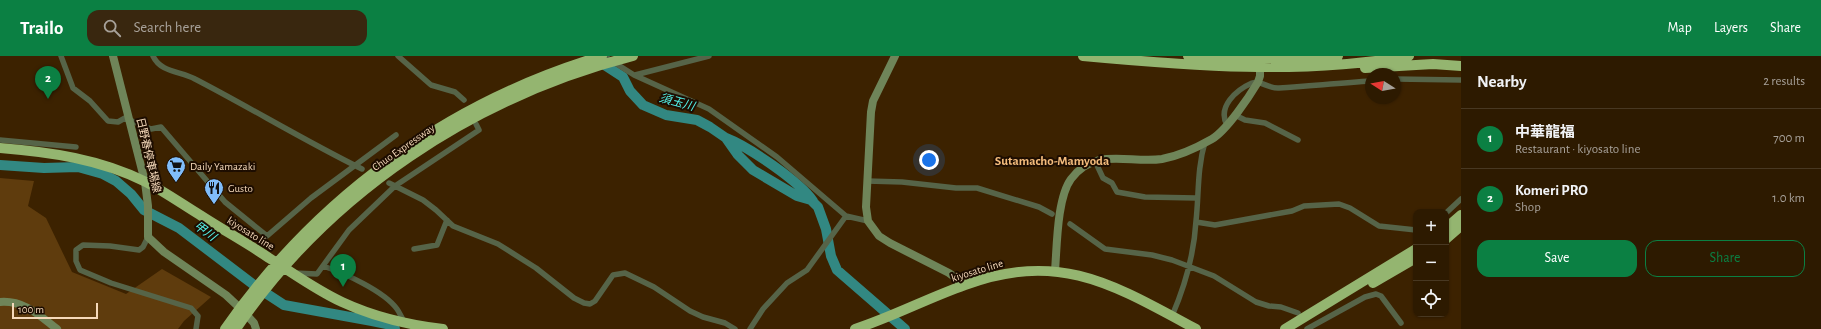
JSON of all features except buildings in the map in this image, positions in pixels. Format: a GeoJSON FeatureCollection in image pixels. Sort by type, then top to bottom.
{"type":"FeatureCollection","features":[{"type":"Feature","properties":{"kind":"highway","name":"Chuo Expressway"},"geometry":{"type":"LineString","coordinates":[[225,329],[237,323],[287,257],[339,211],[414,152],[528,87],[603,56]]}},
{"type":"Feature","properties":{"kind":"highway","name":"Chuo Expressway"},"geometry":{"type":"LineString","coordinates":[[528,87],[633,56]]}},
{"type":"Feature","properties":{"kind":"highway"},"geometry":{"type":"LineString","coordinates":[[1083,56],[1129,60],[1262,61],[1339,60],[1409,56]]}},
{"type":"Feature","properties":{"kind":"highway"},"geometry":{"type":"LineString","coordinates":[[1188,56],[1262,61]]}},
{"type":"Feature","properties":{"kind":"highway"},"geometry":{"type":"LineString","coordinates":[[1339,60],[1367,68],[1433,64],[1461,66]]}},
{"type":"Feature","properties":{"kind":"highway","name":"kiyosato line"},"geometry":{"type":"LineString","coordinates":[[0,148],[50,153],[85,160],[114,169],[145,182],[170,196],[292,273],[342,302],[370,313],[405,323],[426,328],[443,329]]}},
{"type":"Feature","properties":{"kind":"highway"},"geometry":{"type":"LineString","coordinates":[[1449,225],[1461,215]]}},
{"type":"Feature","properties":{"kind":"highway"},"geometry":{"type":"LineString","coordinates":[[1449,236],[1461,226]]}},
{"type":"Feature","properties":{"kind":"highway"},"geometry":{"type":"LineString","coordinates":[[1295,329],[1394,267],[1413,251]]}},
{"type":"Feature","properties":{"kind":"highway"},"geometry":{"type":"LineString","coordinates":[[1286,329],[1394,267],[1413,259]]}},
{"type":"Feature","properties":{"kind":"highway","name":"kiyosato line"},"geometry":{"type":"LineString","coordinates":[[855,329],[954,289],[992,276],[1016,272],[1054,271],[1081,276],[1119,288],[1196,329]]}},
{"type":"Feature","properties":{"kind":"street"},"geometry":{"type":"LineString","coordinates":[[61,56],[73,88],[90,101],[101,115],[111,122],[118,122],[125,118],[151,129],[161,127],[225,202],[267,236],[311,198],[359,167],[396,135]]}},
{"type":"Feature","properties":{"kind":"street","name":"日野春停車場線"},"geometry":{"type":"LineString","coordinates":[[113,56],[148,195],[148,237]]}},
{"type":"Feature","properties":{"kind":"street"},"geometry":{"type":"LineString","coordinates":[[153,56],[155,60],[168,70],[192,78],[359,167]]}},
{"type":"Feature","properties":{"kind":"street"},"geometry":{"type":"LineString","coordinates":[[398,56],[431,85],[455,92],[464,100]]}},
{"type":"Feature","properties":{"kind":"street"},"geometry":{"type":"LineString","coordinates":[[603,56],[634,75],[709,109],[777,157],[846,216],[868,221]]}},
{"type":"Feature","properties":{"kind":"street"},"geometry":{"type":"LineString","coordinates":[[634,75],[709,56]]}},
{"type":"Feature","properties":{"kind":"street"},"geometry":{"type":"LineString","coordinates":[[895,56],[873,101],[871,112],[866,207],[868,221],[879,236],[949,273],[965,285]]}},
{"type":"Feature","properties":{"kind":"street"},"geometry":{"type":"LineString","coordinates":[[1054,271],[1063,196],[1071,179],[1077,172],[1095,161],[1113,157],[1163,158],[1213,138],[1227,125],[1258,82],[1262,61]]}},
{"type":"Feature","properties":{"kind":"street"},"geometry":{"type":"LineString","coordinates":[[1401,79],[1461,80]]}},
{"type":"Feature","properties":{"kind":"street"},"geometry":{"type":"LineString","coordinates":[[1227,125],[1224,120],[1226,108],[1231,96],[1252,83],[1258,82],[1276,88],[1365,81]]}},
{"type":"Feature","properties":{"kind":"street"},"geometry":{"type":"LineString","coordinates":[[1235,115],[1245,120],[1265,123],[1298,140]]}},
{"type":"Feature","properties":{"kind":"street"},"geometry":{"type":"LineString","coordinates":[[292,273],[317,274],[349,230],[395,186],[479,130],[476,124]]}},
{"type":"Feature","properties":{"kind":"street"},"geometry":{"type":"LineString","coordinates":[[0,140],[76,147]]}},
{"type":"Feature","properties":{"kind":"street"},"geometry":{"type":"LineString","coordinates":[[1172,316],[1181,294],[1189,267],[1196,222],[1198,167],[1205,142]]}},
{"type":"Feature","properties":{"kind":"street"},"geometry":{"type":"LineString","coordinates":[[1095,161],[1103,178],[1112,183],[1117,192],[1145,197],[1196,198]]}},
{"type":"Feature","properties":{"kind":"street"},"geometry":{"type":"LineString","coordinates":[[867,181],[902,182],[956,188],[977,188],[1039,207],[1052,214]]}},
{"type":"Feature","properties":{"kind":"street"},"geometry":{"type":"LineString","coordinates":[[389,183],[423,200],[453,226],[498,244],[536,268],[574,298],[584,303],[590,304],[595,301],[613,275],[625,273],[654,287],[690,311],[703,317],[726,323],[735,329]]}},
{"type":"Feature","properties":{"kind":"street"},"geometry":{"type":"LineString","coordinates":[[1449,210],[1461,199]]}},
{"type":"Feature","properties":{"kind":"street"},"geometry":{"type":"LineString","coordinates":[[1196,222],[1215,224],[1292,211],[1304,206],[1339,204],[1350,208],[1378,226],[1413,230]]}},
{"type":"Feature","properties":{"kind":"street"},"geometry":{"type":"LineString","coordinates":[[750,329],[763,309],[786,283],[807,270],[846,216]]}},
{"type":"Feature","properties":{"kind":"street"},"geometry":{"type":"LineString","coordinates":[[414,249],[437,245],[447,220]]}},
{"type":"Feature","properties":{"kind":"street"},"geometry":{"type":"LineString","coordinates":[[1070,224],[1105,249],[1152,255],[1172,260],[1214,276],[1256,302],[1269,306],[1281,307],[1298,313]]}},
{"type":"Feature","properties":{"kind":"street"},"geometry":{"type":"LineString","coordinates":[[196,329],[198,316],[191,308],[111,282],[80,270],[76,261],[76,250],[83,245],[110,246],[139,250],[143,247],[148,237],[164,252],[226,295],[254,323],[256,329]]}},
{"type":"Feature","properties":{"kind":"street"},"geometry":{"type":"LineString","coordinates":[[323,266],[342,272],[386,297],[397,309],[405,323]]}},
{"type":"Feature","properties":{"kind":"street"},"geometry":{"type":"LineString","coordinates":[[1307,328],[1365,298],[1376,294],[1381,296],[1401,323]]}},
{"type":"Feature","properties":{"kind":"street"},"geometry":{"type":"LineString","coordinates":[[0,302],[19,304],[30,308],[57,329]]}},
{"type":"Feature","properties":{"kind":"shaded area"},"geometry":{"type":"Polygon","coordinates":[[[0,178],[34,181],[28,206],[46,218],[72,272],[126,294],[162,269],[211,297],[184,321],[178,329],[0,329],[0,178]]]}},
{"type":"Feature","properties":{"kind":"waterway","name":"須玉川"},"geometry":{"type":"LineString","coordinates":[[600,62],[623,77],[630,91],[643,105],[666,115],[697,120],[710,127],[726,138],[738,155],[753,170],[797,196],[811,200],[818,207],[826,229],[831,256],[837,270],[905,329]]}},
{"type":"Feature","properties":{"kind":"waterway","name":"須玉川"},"geometry":{"type":"LineString","coordinates":[[726,138],[736,142],[773,165],[797,184],[813,201]]}},
{"type":"Feature","properties":{"kind":"waterway","name":"甲川"},"geometry":{"type":"LineString","coordinates":[[0,165],[44,168],[78,167],[103,174],[116,181],[131,194],[144,210],[179,228],[258,288],[284,305],[391,325],[395,329]]}},
{"type":"Feature","properties":{"kind":"place","name":"Komeri PRO"},"geometry":{"type":"Point","coordinates":[48,99]}},
{"type":"Feature","properties":{"kind":"place","name":"Daily Yamazaki"},"geometry":{"type":"Point","coordinates":[176,183]}},
{"type":"Feature","properties":{"kind":"place","name":"Gusto"},"geometry":{"type":"Point","coordinates":[214,205]}},
{"type":"Feature","properties":{"kind":"place","name":"中華龍福"},"geometry":{"type":"Point","coordinates":[343,287]}},
{"type":"Feature","properties":{"kind":"district","name":"Sutamacho-Mamyoda"},"geometry":{"type":"Point","coordinates":[1052,160]}}]}
